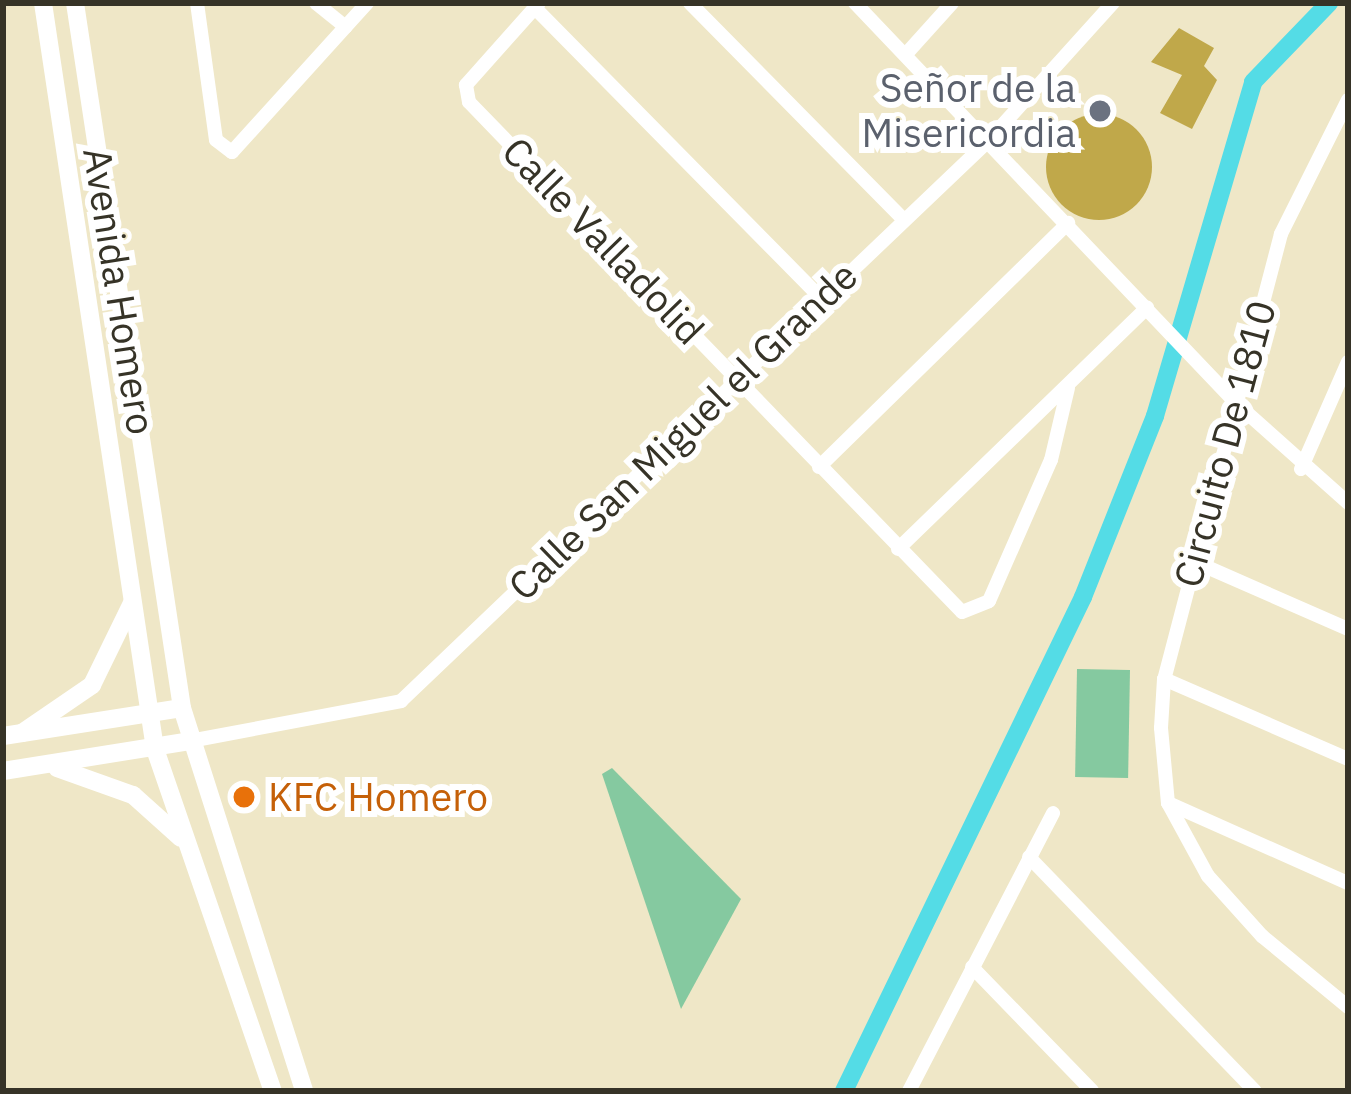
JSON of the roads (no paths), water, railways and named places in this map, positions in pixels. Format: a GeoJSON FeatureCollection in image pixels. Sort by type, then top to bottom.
{"type":"FeatureCollection","features":[{"type":"Feature","properties":{"kind":"main road","name":"Avenida Homero"},"geometry":{"type":"LineString","coordinates":[[44,3],[155,748]]}},
{"type":"Feature","properties":{"kind":"main road","name":"Avenida Homero"},"geometry":{"type":"LineString","coordinates":[[75,3],[190,741]]}},
{"type":"Feature","properties":{"kind":"main road"},"geometry":{"type":"LineString","coordinates":[[12,735],[92,685],[134,599]]}},
{"type":"Feature","properties":{"kind":"main road"},"geometry":{"type":"LineString","coordinates":[[12,735],[182,709]]}},
{"type":"Feature","properties":{"kind":"main road"},"geometry":{"type":"LineString","coordinates":[[3,771],[190,741],[304,1091]]}},
{"type":"Feature","properties":{"kind":"main road"},"geometry":{"type":"LineString","coordinates":[[155,748],[273,1091]]}},
{"type":"Feature","properties":{"kind":"main road"},"geometry":{"type":"LineString","coordinates":[[40,765],[133,795],[190,848]]}},
{"type":"Feature","properties":{"kind":"street"},"geometry":{"type":"LineString","coordinates":[[197,3],[215,140],[226,151],[243,146],[367,3]]}},
{"type":"Feature","properties":{"kind":"street"},"geometry":{"type":"LineString","coordinates":[[316,3],[346,27]]}},
{"type":"Feature","properties":{"kind":"street"},"geometry":{"type":"LineString","coordinates":[[690,3],[904,220]]}},
{"type":"Feature","properties":{"kind":"street"},"geometry":{"type":"LineString","coordinates":[[855,3],[1301,469],[1348,503]]}},
{"type":"Feature","properties":{"kind":"street"},"geometry":{"type":"LineString","coordinates":[[907,53],[952,3]]}},
{"type":"Feature","properties":{"kind":"street","name":"Calle San Miguel el Grande"},"geometry":{"type":"LineString","coordinates":[[190,741],[401,701],[989,140],[1113,3]]}},
{"type":"Feature","properties":{"kind":"street"},"geometry":{"type":"LineString","coordinates":[[537,5],[821,298]]}},
{"type":"Feature","properties":{"kind":"street","name":"Calle Valladolid"},"geometry":{"type":"LineString","coordinates":[[537,5],[464,95],[958,610],[986,606],[1051,460],[1068,388]]}},
{"type":"Feature","properties":{"kind":"street","name":"Circuito De 1810"},"geometry":{"type":"LineString","coordinates":[[1168,803],[1164,679],[1193,561],[1288,214],[1348,100]]}},
{"type":"Feature","properties":{"kind":"street"},"geometry":{"type":"LineString","coordinates":[[819,467],[1068,223]]}},
{"type":"Feature","properties":{"kind":"street"},"geometry":{"type":"LineString","coordinates":[[898,549],[1147,308]]}},
{"type":"Feature","properties":{"kind":"street"},"geometry":{"type":"LineString","coordinates":[[1301,469],[1348,362]]}},
{"type":"Feature","properties":{"kind":"street"},"geometry":{"type":"LineString","coordinates":[[1193,561],[1348,629]]}},
{"type":"Feature","properties":{"kind":"street"},"geometry":{"type":"LineString","coordinates":[[1164,679],[1348,759]]}},
{"type":"Feature","properties":{"kind":"street"},"geometry":{"type":"LineString","coordinates":[[1168,803],[1348,883]]}},
{"type":"Feature","properties":{"kind":"street"},"geometry":{"type":"LineString","coordinates":[[1168,803],[1227,902],[1348,1006]]}},
{"type":"Feature","properties":{"kind":"street"},"geometry":{"type":"LineString","coordinates":[[909,1091],[1053,812]]}},
{"type":"Feature","properties":{"kind":"street"},"geometry":{"type":"LineString","coordinates":[[1029,857],[1255,1091]]}},
{"type":"Feature","properties":{"kind":"street"},"geometry":{"type":"LineString","coordinates":[[972,967],[1092,1091]]}},
{"type":"Feature","properties":{"kind":"street"},"geometry":{"type":"LineString","coordinates":[[916,1076],[931,1091]]}},
{"type":"Feature","properties":{"kind":"waterway"},"geometry":{"type":"LineString","coordinates":[[844,1091],[1083,597],[1155,416],[1253,82],[1329,3]]}},
{"type":"Feature","properties":{"kind":"place","name":"Señor de la Misericordia"},"geometry":{"type":"Point","coordinates":[1100,111]}},
{"type":"Feature","properties":{"kind":"place","name":"KFC Homero"},"geometry":{"type":"Point","coordinates":[244,797]}}]}
